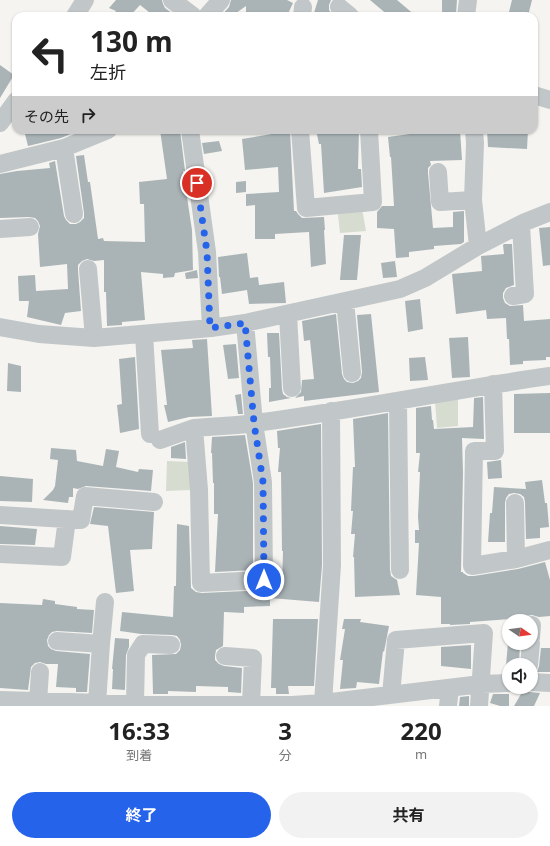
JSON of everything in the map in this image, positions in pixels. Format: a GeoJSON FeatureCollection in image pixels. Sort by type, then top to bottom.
{"type":"FeatureCollection","features":[{"type":"Feature","properties":{"kind":"street"},"geometry":{"type":"LineString","coordinates":[[78,12],[85,0]]}},
{"type":"Feature","properties":{"kind":"street"},"geometry":{"type":"LineString","coordinates":[[172,0],[188,12]]}},
{"type":"Feature","properties":{"kind":"street"},"geometry":{"type":"LineString","coordinates":[[210,12],[221,0]]}},
{"type":"Feature","properties":{"kind":"street"},"geometry":{"type":"LineString","coordinates":[[466,12],[468,0]]}},
{"type":"Feature","properties":{"kind":"street"},"geometry":{"type":"LineString","coordinates":[[538,96],[550,100]]}},
{"type":"Feature","properties":{"kind":"street"},"geometry":{"type":"LineString","coordinates":[[0,122],[12,106]]}},
{"type":"Feature","properties":{"kind":"street"},"geometry":{"type":"LineString","coordinates":[[0,164],[64,148],[98,134]]}},
{"type":"Feature","properties":{"kind":"street"},"geometry":{"type":"LineString","coordinates":[[191,134],[207,252],[210,328]]}},
{"type":"Feature","properties":{"kind":"street"},"geometry":{"type":"LineString","coordinates":[[300,134],[306,208],[373,202],[369,134]]}},
{"type":"Feature","properties":{"kind":"street"},"geometry":{"type":"LineString","coordinates":[[474,134],[473,200],[478,246]]}},
{"type":"Feature","properties":{"kind":"street"},"geometry":{"type":"LineString","coordinates":[[64,148],[74,214]]}},
{"type":"Feature","properties":{"kind":"street"},"geometry":{"type":"LineString","coordinates":[[438,172],[440,202],[473,200]]}},
{"type":"Feature","properties":{"kind":"street"},"geometry":{"type":"LineString","coordinates":[[0,327],[39,334],[94,338],[210,328],[245,323],[400,289],[425,278],[478,246],[550,212]]}},
{"type":"Feature","properties":{"kind":"street"},"geometry":{"type":"LineString","coordinates":[[513,296],[525,294],[521,225]]}},
{"type":"Feature","properties":{"kind":"street"},"geometry":{"type":"LineString","coordinates":[[0,229],[30,226]]}},
{"type":"Feature","properties":{"kind":"street"},"geometry":{"type":"LineString","coordinates":[[88,269],[94,338]]}},
{"type":"Feature","properties":{"kind":"street"},"geometry":{"type":"LineString","coordinates":[[345,301],[352,373]]}},
{"type":"Feature","properties":{"kind":"street"},"geometry":{"type":"LineString","coordinates":[[288,314],[292,388]]}},
{"type":"Feature","properties":{"kind":"street"},"geometry":{"type":"LineString","coordinates":[[194,428],[199,490],[201,583],[264,580],[263,482],[254,423],[245,323]]}},
{"type":"Feature","properties":{"kind":"street"},"geometry":{"type":"LineString","coordinates":[[144,334],[155,437],[194,428],[254,423],[550,376]]}},
{"type":"Feature","properties":{"kind":"street"},"geometry":{"type":"LineString","coordinates":[[493,384],[495,451],[474,451],[472,566],[516,559],[550,550]]}},
{"type":"Feature","properties":{"kind":"street"},"geometry":{"type":"LineString","coordinates":[[398,401],[400,570]]}},
{"type":"Feature","properties":{"kind":"street"},"geometry":{"type":"LineString","coordinates":[[326,704],[332,565],[331,411]]}},
{"type":"Feature","properties":{"kind":"street"},"geometry":{"type":"LineString","coordinates":[[0,516],[81,520],[85,496],[154,502]]}},
{"type":"Feature","properties":{"kind":"street"},"geometry":{"type":"LineString","coordinates":[[515,503],[516,559]]}},
{"type":"Feature","properties":{"kind":"street"},"geometry":{"type":"LineString","coordinates":[[0,554],[62,557],[67,519]]}},
{"type":"Feature","properties":{"kind":"street"},"geometry":{"type":"LineString","coordinates":[[103,705],[102,644],[105,602]]}},
{"type":"Feature","properties":{"kind":"street"},"geometry":{"type":"LineString","coordinates":[[387,699],[396,640],[484,633],[479,706]]}},
{"type":"Feature","properties":{"kind":"street"},"geometry":{"type":"LineString","coordinates":[[57,641],[102,644]]}},
{"type":"Feature","properties":{"kind":"street"},"geometry":{"type":"LineString","coordinates":[[135,704],[136,655],[144,644],[171,645]]}},
{"type":"Feature","properties":{"kind":"street"},"geometry":{"type":"LineString","coordinates":[[225,656],[253,658],[251,704]]}},
{"type":"Feature","properties":{"kind":"street"},"geometry":{"type":"LineString","coordinates":[[38,702],[40,672]]}},
{"type":"Feature","properties":{"kind":"street"},"geometry":{"type":"LineString","coordinates":[[0,700],[103,705],[326,704],[387,699],[450,688],[502,683]]}},
{"type":"Feature","properties":{"kind":"street"},"geometry":{"type":"LineString","coordinates":[[538,683],[550,684]]}},
{"type":"Feature","properties":{"kind":"street"},"geometry":{"type":"LineString","coordinates":[[448,706],[450,688]]}},
{"type":"Feature","properties":{"kind":"shaded area"},"geometry":{"type":"Polygon","coordinates":[[[362,208],[366,231],[340,233],[338,215],[341,209],[362,208]]]}},
{"type":"Feature","properties":{"kind":"shaded area"},"geometry":{"type":"Polygon","coordinates":[[[458,399],[458,426],[437,428],[435,401],[458,399]]]}},
{"type":"Feature","properties":{"kind":"shaded area"},"geometry":{"type":"Polygon","coordinates":[[[167,461],[191,462],[191,490],[166,491],[167,461]]]}},
{"type":"Feature","properties":{"kind":"building"},"geometry":{"type":"Polygon","coordinates":[[[116,0],[162,0],[165,8],[170,12],[149,12],[140,5],[134,12],[115,12],[116,11],[109,8],[116,0]]]}},
{"type":"Feature","properties":{"kind":"building"},"geometry":{"type":"Polygon","coordinates":[[[231,0],[287,0],[293,3],[289,12],[246,12],[246,6],[238,12],[225,12],[229,7],[231,0]]]}},
{"type":"Feature","properties":{"kind":"building"},"geometry":{"type":"Polygon","coordinates":[[[318,0],[331,0],[329,5],[330,12],[314,12],[318,0]]]}},
{"type":"Feature","properties":{"kind":"building"},"geometry":{"type":"Polygon","coordinates":[[[370,0],[397,0],[411,12],[384,12],[370,0]]]}},
{"type":"Feature","properties":{"kind":"building"},"geometry":{"type":"Polygon","coordinates":[[[442,0],[457,0],[456,12],[442,12],[442,0]]]}},
{"type":"Feature","properties":{"kind":"building"},"geometry":{"type":"Polygon","coordinates":[[[512,0],[532,0],[529,12],[509,12],[512,0]]]}},
{"type":"Feature","properties":{"kind":"building"},"geometry":{"type":"Polygon","coordinates":[[[0,65],[12,74],[12,78],[0,98],[0,65]]]}},
{"type":"Feature","properties":{"kind":"building"},"geometry":{"type":"Polygon","coordinates":[[[25,134],[70,134],[61,138],[28,146],[25,134]]]}},
{"type":"Feature","properties":{"kind":"building"},"geometry":{"type":"Polygon","coordinates":[[[161,134],[180,134],[185,171],[183,171],[192,230],[193,270],[175,273],[174,277],[163,278],[163,274],[141,272],[145,320],[122,322],[122,325],[107,326],[106,292],[104,292],[104,260],[94,261],[87,259],[78,265],[81,311],[65,313],[61,325],[27,317],[29,301],[19,301],[18,276],[35,275],[36,291],[68,289],[67,264],[40,267],[38,234],[40,226],[35,218],[0,218],[0,174],[50,168],[49,163],[55,161],[64,216],[70,224],[76,224],[84,218],[84,213],[76,156],[84,155],[88,182],[90,182],[98,239],[103,238],[104,241],[145,242],[144,204],[140,204],[139,182],[167,179],[161,134]]]}},
{"type":"Feature","properties":{"kind":"building"},"geometry":{"type":"Polygon","coordinates":[[[272,134],[290,134],[294,211],[296,211],[302,218],[324,217],[326,264],[311,267],[309,232],[275,234],[275,239],[255,239],[255,205],[246,206],[246,194],[279,192],[278,167],[245,170],[242,139],[272,134]]]}},
{"type":"Feature","properties":{"kind":"building"},"geometry":{"type":"Polygon","coordinates":[[[317,134],[359,134],[358,169],[361,169],[362,187],[324,193],[321,144],[319,144],[317,134]]]}},
{"type":"Feature","properties":{"kind":"building"},"geometry":{"type":"Polygon","coordinates":[[[410,134],[460,134],[462,160],[430,161],[431,165],[428,168],[428,173],[433,228],[453,227],[453,212],[464,211],[464,242],[461,244],[434,246],[434,249],[409,252],[409,257],[396,258],[394,229],[377,228],[377,212],[382,206],[394,206],[391,157],[388,137],[410,134]]]}},
{"type":"Feature","properties":{"kind":"building"},"geometry":{"type":"Polygon","coordinates":[[[487,134],[528,134],[527,149],[488,147],[487,134]]]}},
{"type":"Feature","properties":{"kind":"building"},"geometry":{"type":"Polygon","coordinates":[[[219,141],[222,151],[204,154],[202,143],[219,141]]]}},
{"type":"Feature","properties":{"kind":"building"},"geometry":{"type":"Polygon","coordinates":[[[246,181],[246,192],[236,193],[236,182],[246,181]]]}},
{"type":"Feature","properties":{"kind":"building"},"geometry":{"type":"Polygon","coordinates":[[[550,227],[550,265],[543,266],[539,228],[550,227]]]}},
{"type":"Feature","properties":{"kind":"building"},"geometry":{"type":"Polygon","coordinates":[[[344,235],[361,235],[357,280],[340,280],[344,235]]]}},
{"type":"Feature","properties":{"kind":"building"},"geometry":{"type":"Polygon","coordinates":[[[504,244],[512,244],[514,285],[506,288],[503,293],[503,298],[505,303],[510,306],[523,305],[524,321],[550,319],[550,357],[546,357],[546,360],[523,361],[523,364],[510,365],[509,339],[507,339],[506,318],[487,319],[486,310],[456,314],[452,274],[482,271],[481,256],[504,254],[504,244]]]}},
{"type":"Feature","properties":{"kind":"building"},"geometry":{"type":"Polygon","coordinates":[[[247,253],[250,278],[258,277],[259,285],[284,282],[286,303],[249,304],[247,290],[222,294],[218,257],[247,253]]]}},
{"type":"Feature","properties":{"kind":"building"},"geometry":{"type":"Polygon","coordinates":[[[395,261],[397,277],[383,278],[381,263],[395,261]]]}},
{"type":"Feature","properties":{"kind":"building"},"geometry":{"type":"Polygon","coordinates":[[[197,270],[198,278],[186,279],[185,273],[197,270]]]}},
{"type":"Feature","properties":{"kind":"building"},"geometry":{"type":"Polygon","coordinates":[[[420,299],[423,329],[408,332],[405,301],[420,299]]]}},
{"type":"Feature","properties":{"kind":"building"},"geometry":{"type":"Polygon","coordinates":[[[336,314],[342,374],[347,382],[353,383],[361,378],[362,372],[357,315],[371,314],[379,392],[304,401],[304,396],[295,398],[301,392],[302,380],[314,379],[310,340],[304,341],[302,321],[336,314]]]}},
{"type":"Feature","properties":{"kind":"building"},"geometry":{"type":"Polygon","coordinates":[[[267,333],[279,333],[282,389],[283,394],[291,398],[269,402],[269,388],[271,388],[270,357],[268,357],[267,333]]]}},
{"type":"Feature","properties":{"kind":"building"},"geometry":{"type":"Polygon","coordinates":[[[468,337],[470,377],[452,378],[449,338],[468,337]]]}},
{"type":"Feature","properties":{"kind":"building"},"geometry":{"type":"Polygon","coordinates":[[[207,339],[212,416],[189,417],[168,422],[164,405],[167,405],[161,350],[193,348],[192,340],[207,339]]]}},
{"type":"Feature","properties":{"kind":"building"},"geometry":{"type":"Polygon","coordinates":[[[236,344],[239,378],[228,379],[223,345],[236,344]]]}},
{"type":"Feature","properties":{"kind":"building"},"geometry":{"type":"Polygon","coordinates":[[[135,357],[139,429],[120,433],[117,405],[122,404],[119,359],[135,357]]]}},
{"type":"Feature","properties":{"kind":"building"},"geometry":{"type":"Polygon","coordinates":[[[425,357],[428,380],[410,381],[409,358],[425,357]]]}},
{"type":"Feature","properties":{"kind":"building"},"geometry":{"type":"Polygon","coordinates":[[[8,363],[21,366],[21,392],[7,391],[8,363]]]}},
{"type":"Feature","properties":{"kind":"building"},"geometry":{"type":"Polygon","coordinates":[[[550,393],[550,433],[514,433],[514,394],[550,393]]]}},
{"type":"Feature","properties":{"kind":"building"},"geometry":{"type":"Polygon","coordinates":[[[241,394],[243,414],[238,414],[235,395],[241,394]]]}},
{"type":"Feature","properties":{"kind":"building"},"geometry":{"type":"Polygon","coordinates":[[[483,397],[484,439],[462,438],[463,473],[461,572],[468,576],[474,576],[518,569],[545,562],[550,580],[550,616],[539,617],[538,614],[502,614],[502,620],[470,622],[470,624],[441,624],[441,597],[416,595],[419,543],[415,543],[415,530],[419,530],[418,517],[420,472],[418,472],[420,453],[416,453],[416,408],[431,406],[434,429],[473,427],[474,398],[483,397]]]}},
{"type":"Feature","properties":{"kind":"building"},"geometry":{"type":"Polygon","coordinates":[[[388,413],[390,570],[391,576],[397,580],[400,595],[355,597],[353,557],[355,534],[351,534],[353,511],[351,511],[353,467],[355,467],[353,419],[388,413]]]}},
{"type":"Feature","properties":{"kind":"building"},"geometry":{"type":"Polygon","coordinates":[[[321,424],[322,565],[319,602],[270,598],[270,606],[244,607],[244,613],[224,612],[223,646],[216,650],[215,660],[224,666],[242,668],[241,693],[228,692],[228,687],[196,686],[196,692],[168,691],[168,694],[153,694],[152,655],[176,654],[180,650],[180,640],[177,636],[172,635],[141,634],[120,631],[122,612],[173,617],[174,586],[176,586],[177,524],[189,526],[191,588],[196,592],[264,590],[271,587],[282,588],[283,551],[281,472],[278,472],[280,448],[278,448],[277,431],[321,424]]]}},
{"type":"Feature","properties":{"kind":"building"},"geometry":{"type":"Polygon","coordinates":[[[245,435],[253,483],[253,570],[215,572],[218,514],[214,514],[214,483],[211,453],[212,437],[245,435]]]}},
{"type":"Feature","properties":{"kind":"building"},"geometry":{"type":"Polygon","coordinates":[[[185,442],[186,459],[171,458],[171,447],[185,442]]]}},
{"type":"Feature","properties":{"kind":"building"},"geometry":{"type":"Polygon","coordinates":[[[51,448],[76,450],[77,461],[103,466],[106,449],[119,451],[116,467],[138,472],[139,469],[153,470],[151,491],[86,486],[78,489],[73,488],[73,497],[69,497],[68,503],[43,500],[55,486],[58,460],[50,459],[51,448]]]}},
{"type":"Feature","properties":{"kind":"building"},"geometry":{"type":"Polygon","coordinates":[[[501,460],[502,478],[488,479],[487,462],[501,460]]]}},
{"type":"Feature","properties":{"kind":"building"},"geometry":{"type":"Polygon","coordinates":[[[0,476],[33,479],[32,502],[0,501],[0,476]]]}},
{"type":"Feature","properties":{"kind":"building"},"geometry":{"type":"Polygon","coordinates":[[[542,480],[545,503],[547,503],[549,527],[540,528],[540,538],[526,539],[524,497],[520,494],[514,493],[509,494],[505,503],[505,542],[488,542],[494,487],[526,489],[525,482],[542,480]]]}},
{"type":"Feature","properties":{"kind":"building"},"geometry":{"type":"Polygon","coordinates":[[[94,507],[154,512],[152,549],[130,550],[134,591],[116,593],[108,526],[90,524],[94,507]]]}},
{"type":"Feature","properties":{"kind":"building"},"geometry":{"type":"Polygon","coordinates":[[[0,526],[37,529],[35,545],[0,544],[0,526]]]}},
{"type":"Feature","properties":{"kind":"building"},"geometry":{"type":"Polygon","coordinates":[[[43,599],[55,601],[55,604],[77,607],[77,609],[94,610],[92,633],[57,631],[52,632],[47,640],[48,646],[56,651],[90,654],[87,692],[76,692],[76,688],[56,687],[58,664],[46,664],[40,662],[35,663],[31,667],[28,690],[0,688],[0,603],[42,605],[43,599]]]}},
{"type":"Feature","properties":{"kind":"building"},"geometry":{"type":"Polygon","coordinates":[[[273,619],[318,619],[314,686],[288,686],[289,694],[276,694],[276,688],[271,688],[273,619]]]}},
{"type":"Feature","properties":{"kind":"building"},"geometry":{"type":"Polygon","coordinates":[[[344,619],[361,619],[360,622],[389,626],[384,652],[383,651],[379,684],[357,682],[356,688],[340,689],[343,660],[340,660],[345,629],[342,629],[344,619]]]}},
{"type":"Feature","properties":{"kind":"building"},"geometry":{"type":"Polygon","coordinates":[[[115,638],[129,639],[129,647],[126,655],[125,690],[112,689],[115,638]]]}},
{"type":"Feature","properties":{"kind":"building"},"geometry":{"type":"Polygon","coordinates":[[[471,645],[471,669],[441,666],[441,647],[471,645]]]}},
{"type":"Feature","properties":{"kind":"building"},"geometry":{"type":"Polygon","coordinates":[[[541,648],[550,648],[550,672],[538,672],[541,648]]]}},
{"type":"Feature","properties":{"kind":"building"},"geometry":{"type":"Polygon","coordinates":[[[507,650],[520,650],[519,658],[507,658],[507,650]]]}},
{"type":"Feature","properties":{"kind":"building"},"geometry":{"type":"Polygon","coordinates":[[[540,693],[534,706],[514,706],[521,694],[540,693]]]}},
{"type":"Feature","properties":{"kind":"building"},"geometry":{"type":"Polygon","coordinates":[[[493,694],[509,694],[509,706],[500,706],[490,703],[493,694]]]}},
{"type":"Feature","properties":{"kind":"building"},"geometry":{"type":"Polygon","coordinates":[[[469,696],[469,706],[459,706],[460,697],[469,696]]]}},
{"type":"Feature","properties":{"kind":"route"},"geometry":{"type":"LineString","coordinates":[[197,183],[207,252],[210,328],[245,323],[254,423],[263,482],[264,580]]}}]}
